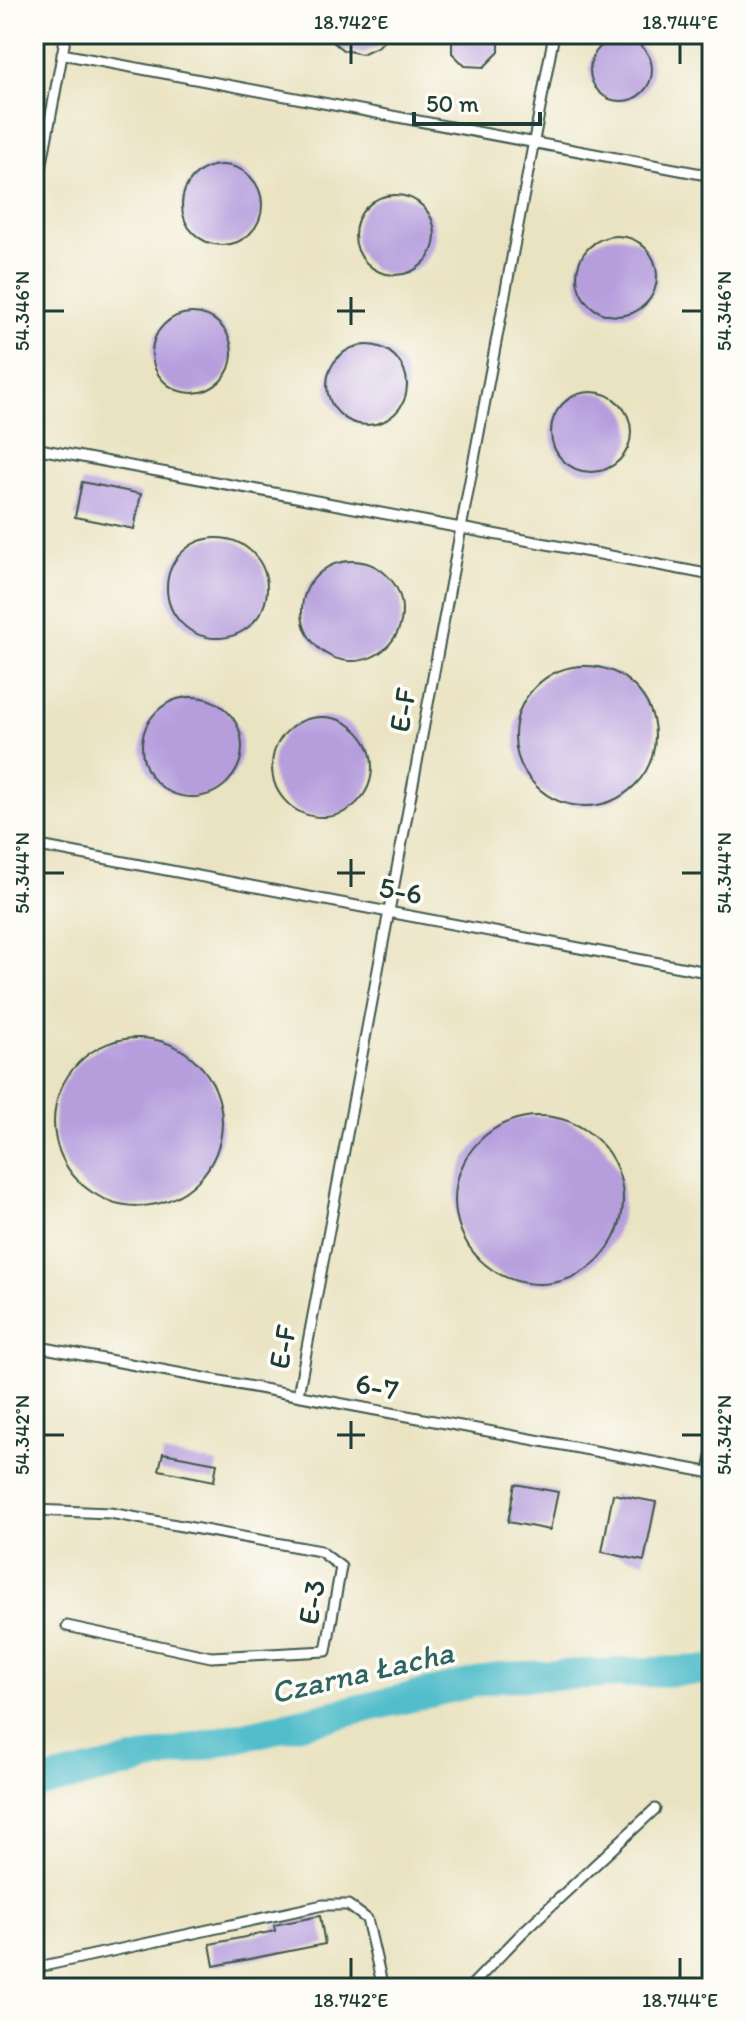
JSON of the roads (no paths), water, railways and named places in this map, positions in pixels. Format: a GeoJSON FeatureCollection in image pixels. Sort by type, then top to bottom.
{"type":"FeatureCollection","features":[{"type":"Feature","properties":{"kind":"lane"},"geometry":{"type":"LineString","coordinates":[[34,206],[39,155],[66,34]]}},
{"type":"Feature","properties":{"kind":"lane","name":"E-F"},"geometry":{"type":"LineString","coordinates":[[298,1395],[554,34]]}},
{"type":"Feature","properties":{"kind":"lane"},"geometry":{"type":"LineString","coordinates":[[62,54],[712,176]]}},
{"type":"Feature","properties":{"kind":"lane"},"geometry":{"type":"LineString","coordinates":[[34,448],[712,575]]}},
{"type":"Feature","properties":{"kind":"lane","name":"5-6"},"geometry":{"type":"LineString","coordinates":[[34,845],[712,973]]}},
{"type":"Feature","properties":{"kind":"lane","name":"6-7"},"geometry":{"type":"LineString","coordinates":[[34,1346],[710,1472]]}},
{"type":"Feature","properties":{"kind":"lane"},"geometry":{"type":"LineString","coordinates":[[710,1472],[712,1456]]}},
{"type":"Feature","properties":{"kind":"lane","name":"E-3"},"geometry":{"type":"LineString","coordinates":[[34,1510],[110,1513],[320,1551],[341,1567],[326,1651],[211,1657],[67,1626]]}},
{"type":"Feature","properties":{"kind":"lane"},"geometry":{"type":"LineString","coordinates":[[469,1988],[523,1932],[655,1809]]}},
{"type":"Feature","properties":{"kind":"lane"},"geometry":{"type":"LineString","coordinates":[[34,1968],[323,1905],[348,1905],[367,1919],[383,1988]]}},
{"type":"Feature","properties":{"kind":"waterway","name":"Czarna Łacha"},"geometry":{"type":"LineString","coordinates":[[34,1785],[498,1677],[712,1670]]}}]}
